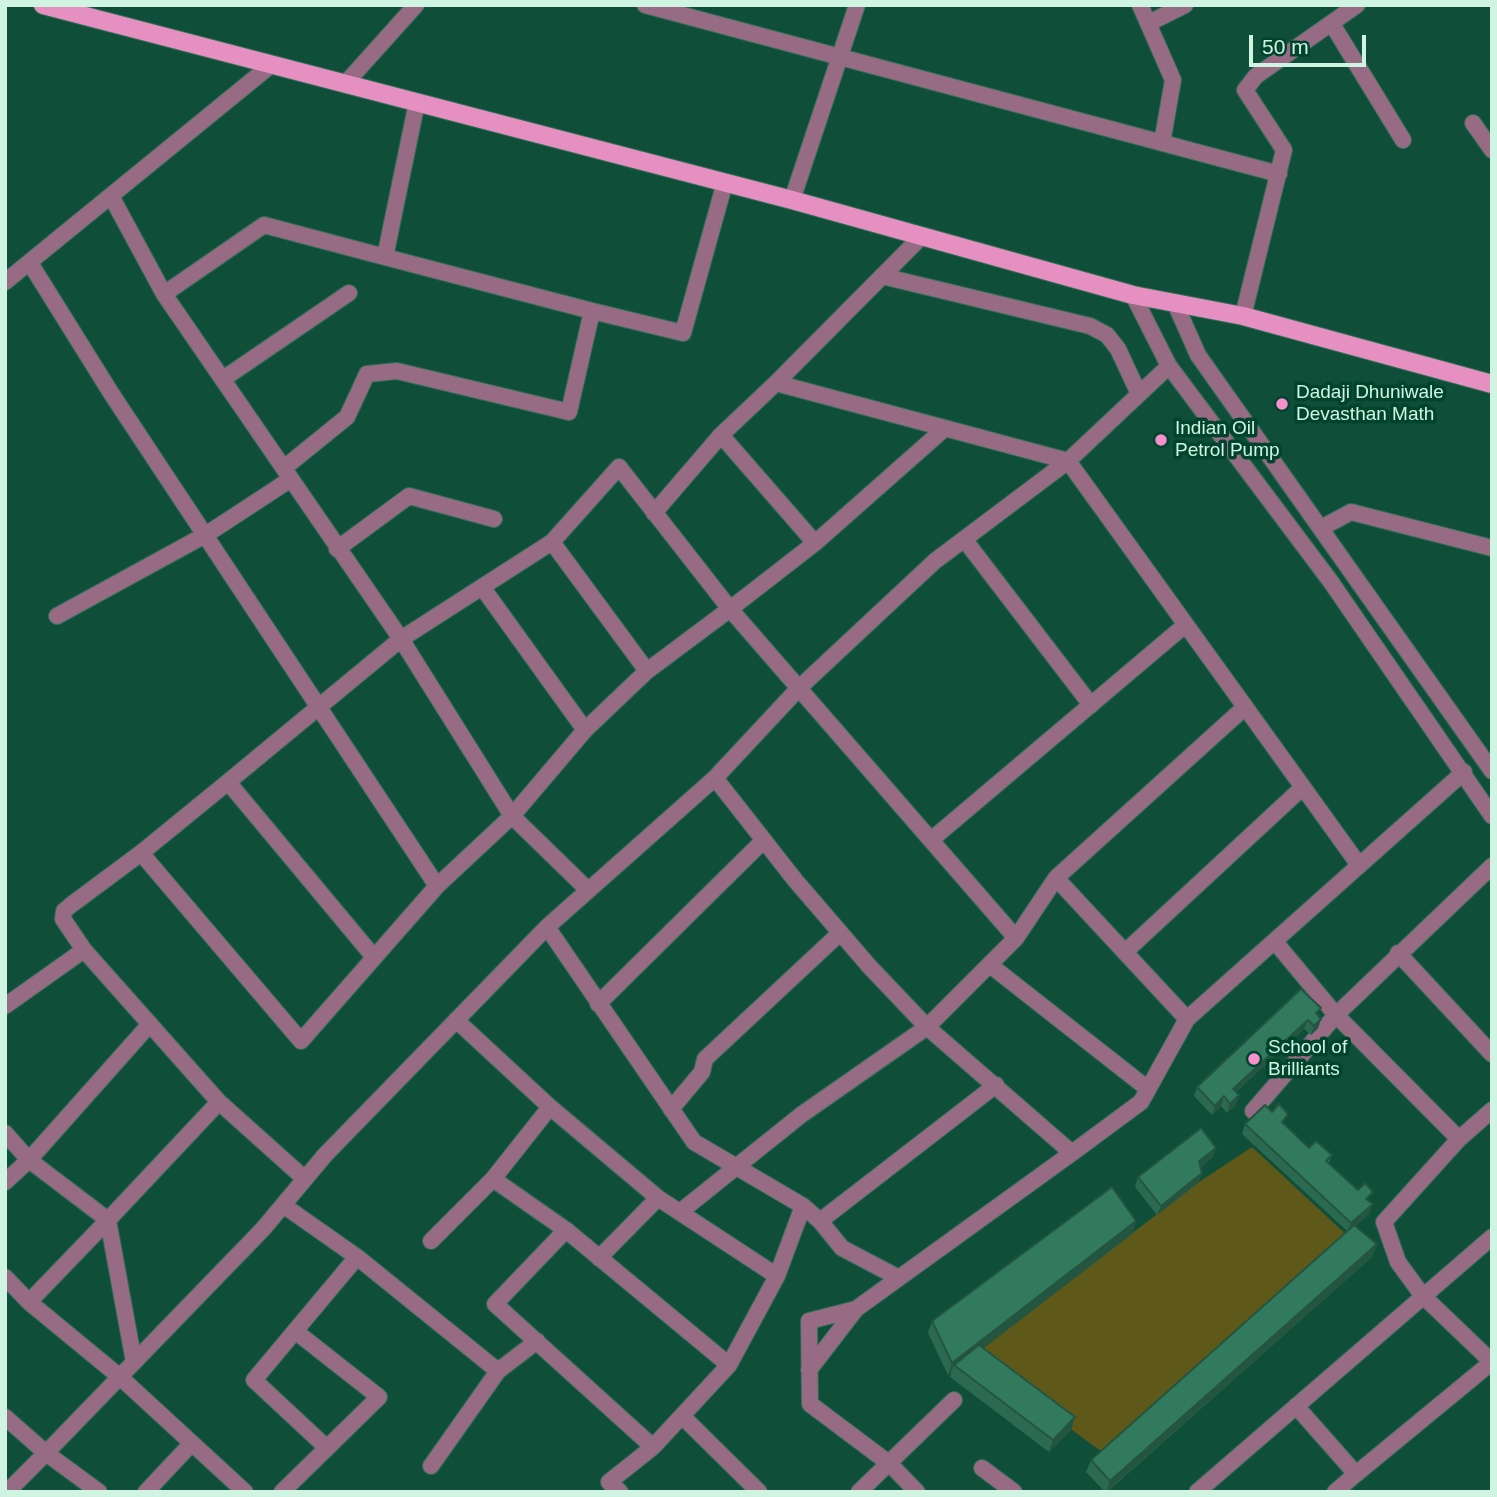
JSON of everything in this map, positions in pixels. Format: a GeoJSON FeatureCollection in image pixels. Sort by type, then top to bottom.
{"type":"FeatureCollection","features":[{"type":"Feature","properties":{"kind":"main road"},"geometry":{"type":"LineString","coordinates":[[43,5],[725,182],[1133,295],[1243,316],[1492,384]]}},
{"type":"Feature","properties":{"kind":"street"},"geometry":{"type":"LineString","coordinates":[[345,84],[416,5]]}},
{"type":"Feature","properties":{"kind":"street"},"geometry":{"type":"LineString","coordinates":[[645,5],[1279,174]]}},
{"type":"Feature","properties":{"kind":"street"},"geometry":{"type":"LineString","coordinates":[[792,200],[857,5]]}},
{"type":"Feature","properties":{"kind":"street"},"geometry":{"type":"LineString","coordinates":[[1140,5],[1173,80],[1162,143]]}},
{"type":"Feature","properties":{"kind":"street"},"geometry":{"type":"LineString","coordinates":[[1149,23],[1185,5]]}},
{"type":"Feature","properties":{"kind":"street"},"geometry":{"type":"LineString","coordinates":[[1243,316],[1284,150],[1245,90],[1256,76],[1357,5]]}},
{"type":"Feature","properties":{"kind":"street"},"geometry":{"type":"LineString","coordinates":[[1332,24],[1403,140]]}},
{"type":"Feature","properties":{"kind":"street"},"geometry":{"type":"LineString","coordinates":[[7,277],[30,263],[271,65]]}},
{"type":"Feature","properties":{"kind":"street"},"geometry":{"type":"LineString","coordinates":[[386,257],[417,102]]}},
{"type":"Feature","properties":{"kind":"street"},"geometry":{"type":"LineString","coordinates":[[1474,123],[1492,150]]}},
{"type":"Feature","properties":{"kind":"street"},"geometry":{"type":"LineString","coordinates":[[164,294],[264,225],[592,312],[683,333],[725,182]]}},
{"type":"Feature","properties":{"kind":"street"},"geometry":{"type":"LineString","coordinates":[[111,196],[164,294],[401,639],[512,816],[588,890]]}},
{"type":"Feature","properties":{"kind":"street"},"geometry":{"type":"LineString","coordinates":[[654,513],[721,435],[922,236]]}},
{"type":"Feature","properties":{"kind":"street"},"geometry":{"type":"LineString","coordinates":[[30,263],[111,393],[207,534],[316,706],[437,886]]}},
{"type":"Feature","properties":{"kind":"street"},"geometry":{"type":"LineString","coordinates":[[882,276],[1090,326],[1107,335],[1118,349],[1139,394]]}},
{"type":"Feature","properties":{"kind":"street"},"geometry":{"type":"LineString","coordinates":[[223,379],[349,293]]}},
{"type":"Feature","properties":{"kind":"street"},"geometry":{"type":"LineString","coordinates":[[1133,295],[1169,366],[1331,582],[1492,816]]}},
{"type":"Feature","properties":{"kind":"street"},"geometry":{"type":"LineString","coordinates":[[1175,303],[1198,355],[1492,771]]}},
{"type":"Feature","properties":{"kind":"street"},"geometry":{"type":"LineString","coordinates":[[57,616],[207,534],[287,473],[346,417],[367,374],[397,372],[569,412],[592,312]]}},
{"type":"Feature","properties":{"kind":"street"},"geometry":{"type":"LineString","coordinates":[[7,1492],[120,1377],[547,927],[715,778],[799,688],[935,561],[1068,461],[1169,366]]}},
{"type":"Feature","properties":{"kind":"street"},"geometry":{"type":"LineString","coordinates":[[776,383],[1068,461],[1184,626],[1359,865]]}},
{"type":"Feature","properties":{"kind":"street"},"geometry":{"type":"LineString","coordinates":[[141,853],[302,1041],[373,956],[437,886],[512,816],[585,730],[647,671],[815,543],[944,429]]}},
{"type":"Feature","properties":{"kind":"street"},"geometry":{"type":"LineString","coordinates":[[721,435],[815,543]]}},
{"type":"Feature","properties":{"kind":"street"},"geometry":{"type":"LineString","coordinates":[[305,1179],[219,1102],[84,950],[63,919],[64,911],[141,853],[316,706],[401,639],[552,542],[619,467],[730,609],[1016,938]]}},
{"type":"Feature","properties":{"kind":"street"},"geometry":{"type":"LineString","coordinates":[[337,549],[409,496],[495,519]]}},
{"type":"Feature","properties":{"kind":"street"},"geometry":{"type":"LineString","coordinates":[[1321,528],[1351,512],[1492,548]]}},
{"type":"Feature","properties":{"kind":"street"},"geometry":{"type":"LineString","coordinates":[[964,539],[1091,705]]}},
{"type":"Feature","properties":{"kind":"street"},"geometry":{"type":"LineString","coordinates":[[552,542],[647,671]]}},
{"type":"Feature","properties":{"kind":"street"},"geometry":{"type":"LineString","coordinates":[[482,587],[585,730]]}},
{"type":"Feature","properties":{"kind":"street"},"geometry":{"type":"LineString","coordinates":[[931,840],[1184,626]]}},
{"type":"Feature","properties":{"kind":"street"},"geometry":{"type":"LineString","coordinates":[[680,1212],[801,1115],[927,1027],[1016,938],[1056,878],[1244,708]]}},
{"type":"Feature","properties":{"kind":"street"},"geometry":{"type":"LineString","coordinates":[[809,1370],[856,1309],[1141,1102],[1187,1019],[1276,943],[1464,772]]}},
{"type":"Feature","properties":{"kind":"street"},"geometry":{"type":"LineString","coordinates":[[715,778],[840,933],[927,1027],[1072,1153]]}},
{"type":"Feature","properties":{"kind":"street"},"geometry":{"type":"LineString","coordinates":[[228,782],[373,956]]}},
{"type":"Feature","properties":{"kind":"street"},"geometry":{"type":"LineString","coordinates":[[1125,952],[1302,788]]}},
{"type":"Feature","properties":{"kind":"street"},"geometry":{"type":"LineString","coordinates":[[598,1004],[764,840]]}},
{"type":"Feature","properties":{"kind":"street"},"geometry":{"type":"LineString","coordinates":[[1253,1111],[1336,1015],[1492,866]]}},
{"type":"Feature","properties":{"kind":"street"},"geometry":{"type":"LineString","coordinates":[[1056,878],[1187,1019]]}},
{"type":"Feature","properties":{"kind":"street"},"geometry":{"type":"LineString","coordinates":[[547,927],[694,1142],[803,1206],[820,1221],[842,1248],[899,1278]]}},
{"type":"Feature","properties":{"kind":"street"},"geometry":{"type":"LineString","coordinates":[[671,1109],[702,1072],[705,1059],[840,933]]}},
{"type":"Feature","properties":{"kind":"street"},"geometry":{"type":"LineString","coordinates":[[1276,943],[1336,1015],[1459,1139]]}},
{"type":"Feature","properties":{"kind":"street"},"geometry":{"type":"LineString","coordinates":[[5,1006],[84,950]]}},
{"type":"Feature","properties":{"kind":"street"},"geometry":{"type":"LineString","coordinates":[[1398,953],[1492,1054]]}},
{"type":"Feature","properties":{"kind":"street"},"geometry":{"type":"LineString","coordinates":[[990,965],[1148,1089]]}},
{"type":"Feature","properties":{"kind":"street"},"geometry":{"type":"LineString","coordinates":[[456,1020],[550,1107],[658,1198],[777,1276]]}},
{"type":"Feature","properties":{"kind":"street"},"geometry":{"type":"LineString","coordinates":[[5,1182],[29,1160],[150,1024]]}},
{"type":"Feature","properties":{"kind":"street"},"geometry":{"type":"LineString","coordinates":[[820,1221],[996,1085]]}},
{"type":"Feature","properties":{"kind":"street"},"geometry":{"type":"LineString","coordinates":[[29,1302],[219,1102]]}},
{"type":"Feature","properties":{"kind":"street"},"geometry":{"type":"LineString","coordinates":[[431,1241],[493,1179],[550,1107]]}},
{"type":"Feature","properties":{"kind":"street"},"geometry":{"type":"LineString","coordinates":[[1335,1492],[1492,1362],[1422,1295],[1398,1262],[1384,1222],[1459,1139],[1492,1110]]}},
{"type":"Feature","properties":{"kind":"street"},"geometry":{"type":"LineString","coordinates":[[5,1133],[29,1160],[108,1220],[134,1362]]}},
{"type":"Feature","properties":{"kind":"street"},"geometry":{"type":"LineString","coordinates":[[493,1179],[566,1230],[729,1364]]}},
{"type":"Feature","properties":{"kind":"street"},"geometry":{"type":"LineString","coordinates":[[599,1258],[658,1198]]}},
{"type":"Feature","properties":{"kind":"street"},"geometry":{"type":"LineString","coordinates":[[283,1205],[357,1257],[498,1371]]}},
{"type":"Feature","properties":{"kind":"street"},"geometry":{"type":"LineString","coordinates":[[620,1492],[609,1482],[653,1447],[729,1364],[777,1276],[803,1206]]}},
{"type":"Feature","properties":{"kind":"street"},"geometry":{"type":"LineString","coordinates":[[566,1230],[495,1304],[653,1447]]}},
{"type":"Feature","properties":{"kind":"street"},"geometry":{"type":"LineString","coordinates":[[1197,1492],[1492,1237]]}},
{"type":"Feature","properties":{"kind":"street"},"geometry":{"type":"LineString","coordinates":[[327,1448],[254,1380],[357,1257]]}},
{"type":"Feature","properties":{"kind":"street"},"geometry":{"type":"LineString","coordinates":[[5,1277],[29,1302],[120,1377],[245,1492]]}},
{"type":"Feature","properties":{"kind":"street"},"geometry":{"type":"LineString","coordinates":[[856,1309],[809,1321],[810,1404],[890,1464],[918,1492]]}},
{"type":"Feature","properties":{"kind":"street"},"geometry":{"type":"LineString","coordinates":[[282,1492],[379,1397],[295,1331]]}},
{"type":"Feature","properties":{"kind":"street"},"geometry":{"type":"LineString","coordinates":[[430,1466],[498,1371],[537,1341]]}},
{"type":"Feature","properties":{"kind":"street"},"geometry":{"type":"LineString","coordinates":[[859,1492],[954,1400]]}},
{"type":"Feature","properties":{"kind":"street"},"geometry":{"type":"LineString","coordinates":[[1296,1406],[1356,1474]]}},
{"type":"Feature","properties":{"kind":"street"},"geometry":{"type":"LineString","coordinates":[[682,1416],[759,1492]]}},
{"type":"Feature","properties":{"kind":"street"},"geometry":{"type":"LineString","coordinates":[[5,1417],[46,1453],[99,1492]]}},
{"type":"Feature","properties":{"kind":"street"},"geometry":{"type":"LineString","coordinates":[[146,1492],[192,1443]]}},
{"type":"Feature","properties":{"kind":"street"},"geometry":{"type":"LineString","coordinates":[[982,1468],[1014,1492]]}},
{"type":"Feature","properties":{"kind":"shaded area"},"geometry":{"type":"Polygon","coordinates":[[[1252,1147],[1350,1238],[1106,1455],[972,1356],[1199,1182],[1252,1147]]]}},
{"type":"Feature","properties":{"kind":"building","name":"School of Brilliants"},"geometry":{"type":"Polygon","coordinates":[[[1301,989],[1321,1008],[1316,1013],[1321,1019],[1314,1026],[1308,1020],[1233,1089],[1239,1095],[1230,1104],[1224,1096],[1215,1106],[1197,1087],[1301,989]]]}},
{"type":"Feature","properties":{"kind":"building"},"geometry":{"type":"Polygon","coordinates":[[[1279,1104],[1288,1114],[1282,1122],[1309,1148],[1316,1141],[1332,1155],[1326,1161],[1358,1190],[1365,1183],[1373,1192],[1366,1199],[1373,1204],[1351,1223],[1245,1124],[1265,1105],[1272,1112],[1279,1104]]]}},
{"type":"Feature","properties":{"kind":"building"},"geometry":{"type":"Polygon","coordinates":[[[1201,1128],[1216,1148],[1199,1161],[1202,1173],[1161,1206],[1138,1177],[1201,1128]]]}},
{"type":"Feature","properties":{"kind":"building"},"geometry":{"type":"Polygon","coordinates":[[[1112,1187],[1136,1221],[952,1363],[932,1321],[1112,1187]]]}},
{"type":"Feature","properties":{"kind":"building"},"geometry":{"type":"Polygon","coordinates":[[[1354,1225],[1377,1244],[1110,1481],[1091,1460],[1354,1225]]]}},
{"type":"Feature","properties":{"kind":"building"},"geometry":{"type":"Polygon","coordinates":[[[979,1345],[1075,1417],[1053,1440],[954,1365],[979,1345]]]}},
{"type":"Feature","properties":{"kind":"place","name":"Dadaji Dhuniwale Devasthan Math"},"geometry":{"type":"Point","coordinates":[1282,404]}},
{"type":"Feature","properties":{"kind":"place","name":"Indian Oil Petrol Pump"},"geometry":{"type":"Point","coordinates":[1161,440]}},
{"type":"Feature","properties":{"kind":"place","name":"School of Brilliants"},"geometry":{"type":"Point","coordinates":[1254,1059]}}]}
